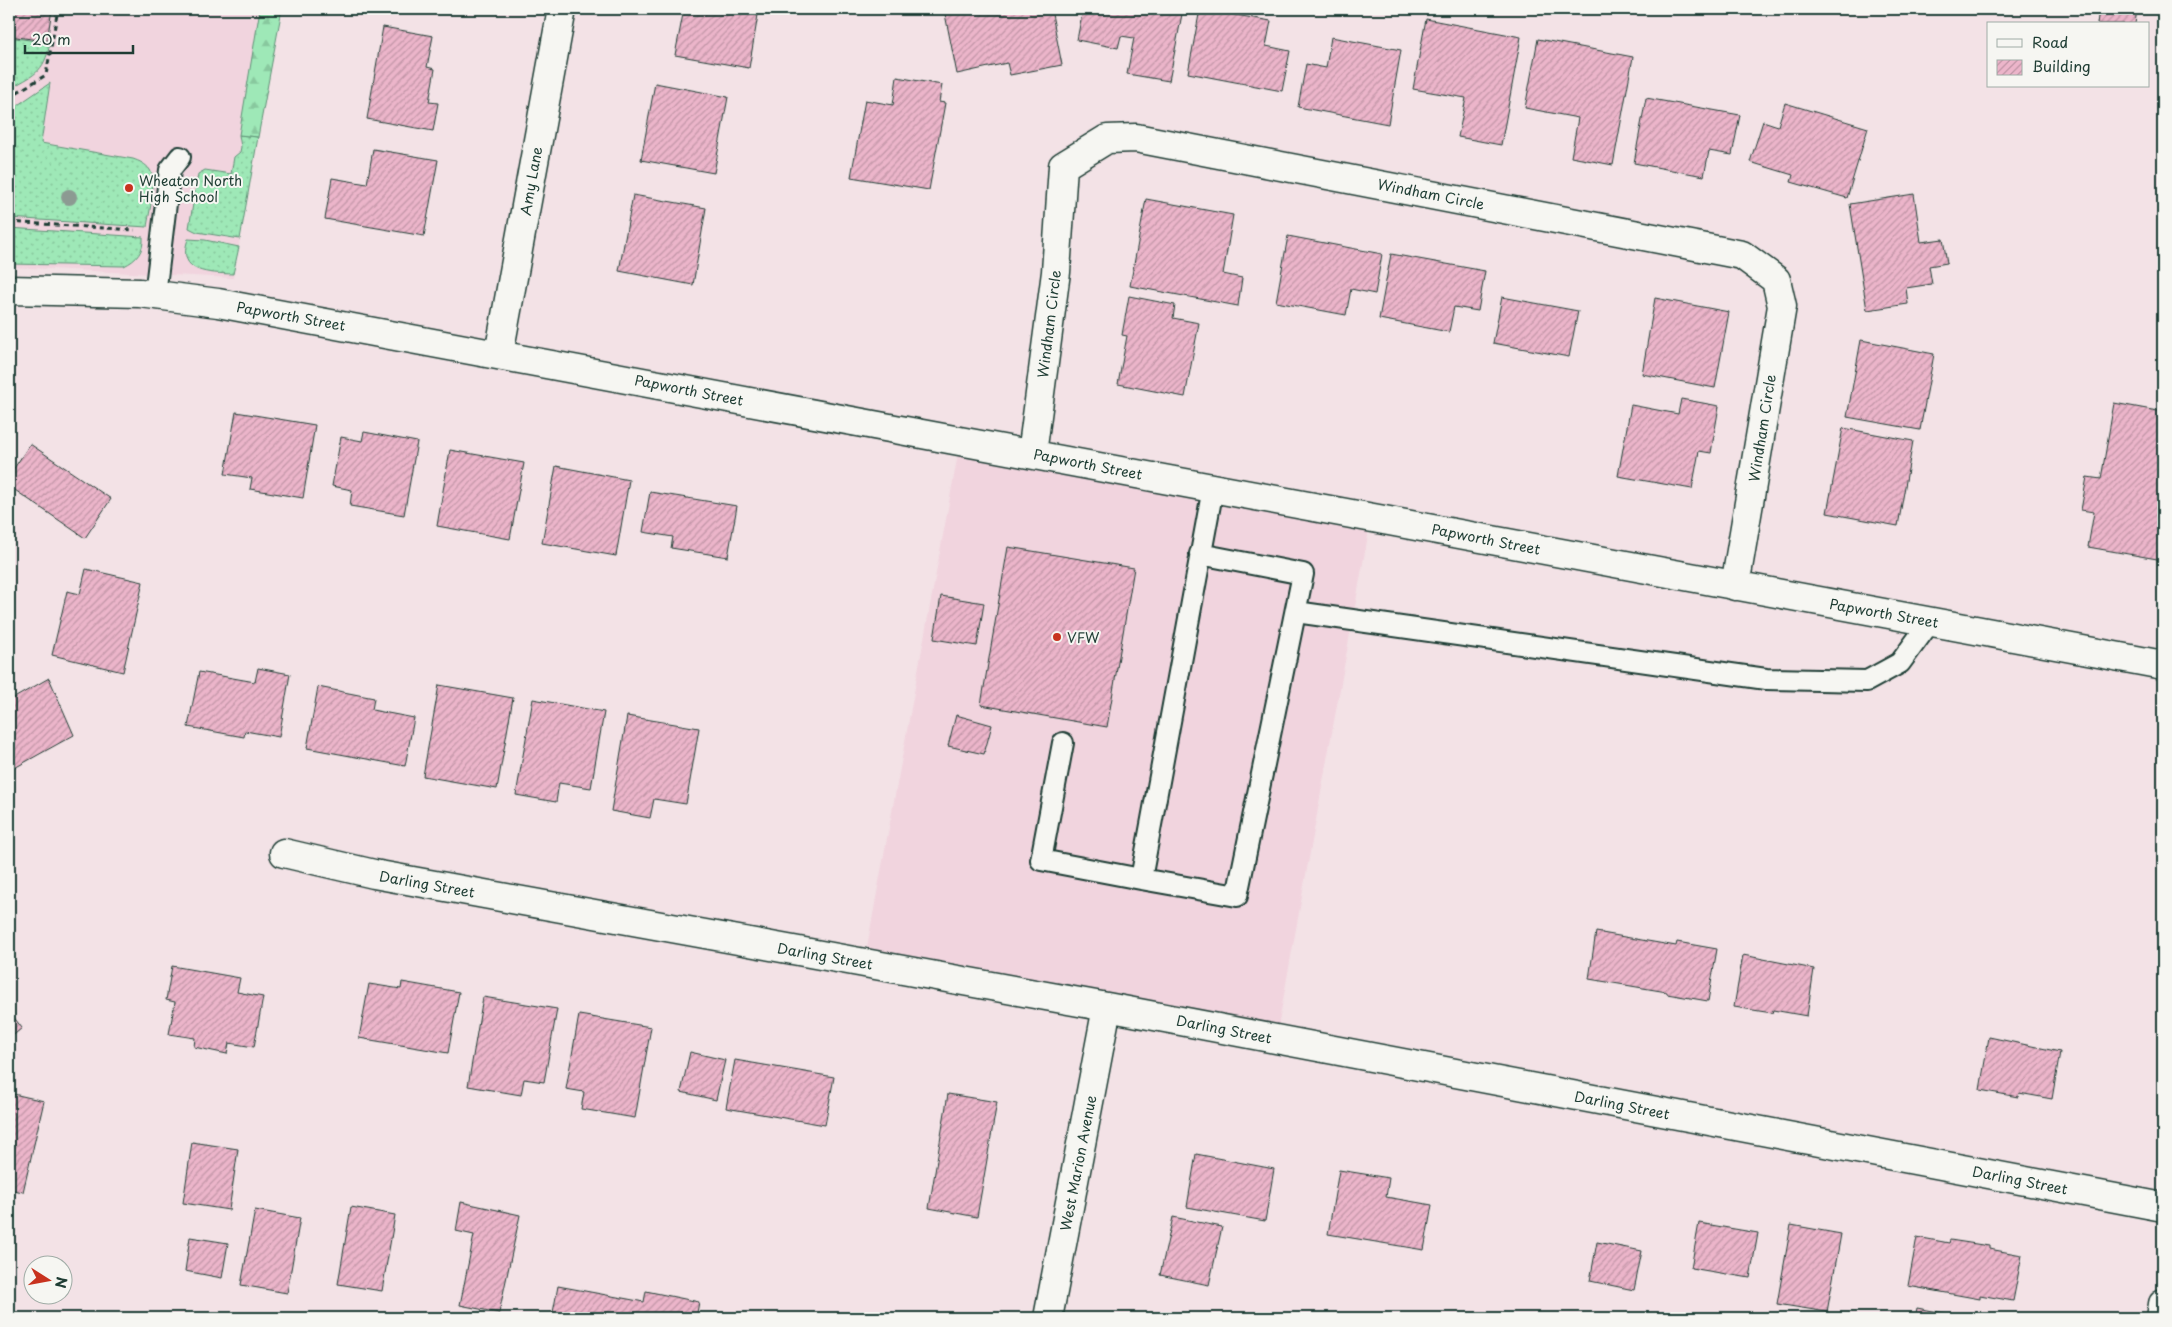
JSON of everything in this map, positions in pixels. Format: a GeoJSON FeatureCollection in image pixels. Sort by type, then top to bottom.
{"type":"FeatureCollection","features":[{"type":"Feature","properties":{"kind":"street","name":"Amy Lane"},"geometry":{"type":"LineString","coordinates":[[499,354],[562,9]]}},
{"type":"Feature","properties":{"kind":"street","name":"Windham Circle"},"geometry":{"type":"LineString","coordinates":[[1032,454],[1056,272],[1063,166],[1107,139],[1136,138],[1166,143],[1742,255],[1776,280],[1782,306],[1735,586]]}},
{"type":"Feature","properties":{"kind":"street","name":"Papworth Street"},"geometry":{"type":"LineString","coordinates":[[9,290],[155,295],[218,303],[2163,665]]}},
{"type":"Feature","properties":{"kind":"street","name":"Darling Street"},"geometry":{"type":"LineString","coordinates":[[284,853],[384,876],[1107,1008],[2163,1207]]}},
{"type":"Feature","properties":{"kind":"street","name":"West Marion Avenue"},"geometry":{"type":"LineString","coordinates":[[1048,1318],[1107,1008]]}},
{"type":"Feature","properties":{"kind":"street"},"geometry":{"type":"LineString","coordinates":[[2161,1318],[2163,1304]]}},
{"type":"Feature","properties":{"kind":"lane"},"geometry":{"type":"LineString","coordinates":[[155,295],[170,170],[180,157]]}},
{"type":"Feature","properties":{"kind":"lane"},"geometry":{"type":"LineString","coordinates":[[1141,879],[1213,488]]}},
{"type":"Feature","properties":{"kind":"lane"},"geometry":{"type":"LineString","coordinates":[[1063,744],[1041,860],[1237,896],[1303,574],[1200,554]]}},
{"type":"Feature","properties":{"kind":"lane"},"geometry":{"type":"LineString","coordinates":[[1296,612],[1766,679],[1858,681],[1868,681],[1900,663],[1930,622]]}},
{"type":"Feature","properties":{"kind":"path"},"geometry":{"type":"LineString","coordinates":[[9,96],[46,75],[58,9]]}},
{"type":"Feature","properties":{"kind":"path"},"geometry":{"type":"LineString","coordinates":[[9,222],[138,230]]}},
{"type":"Feature","properties":{"kind":"shaded area","name":"Wheaton North High School"},"geometry":{"type":"Polygon","coordinates":[[[9,9],[282,9],[233,278],[9,267],[9,9]]]}},
{"type":"Feature","properties":{"kind":"shaded area"},"geometry":{"type":"Polygon","coordinates":[[[958,454],[1369,530],[1277,1033],[865,958],[958,454]]]}},
{"type":"Feature","properties":{"kind":"green space"},"geometry":{"type":"Polygon","coordinates":[[[260,9],[282,9],[258,137],[239,135],[260,9]]]}},
{"type":"Feature","properties":{"kind":"green space"},"geometry":{"type":"Polygon","coordinates":[[[9,37],[50,43],[48,53],[41,67],[31,76],[9,89],[9,37]]]}},
{"type":"Feature","properties":{"kind":"green space"},"geometry":{"type":"Polygon","coordinates":[[[50,83],[41,143],[133,159],[146,166],[150,170],[153,182],[147,227],[9,218],[9,111],[50,83]]]}},
{"type":"Feature","properties":{"kind":"green space"},"geometry":{"type":"Polygon","coordinates":[[[239,135],[258,137],[240,239],[197,232],[189,228],[198,174],[205,170],[231,174],[234,157],[240,152],[239,135]]]}},
{"type":"Feature","properties":{"kind":"green space"},"geometry":{"type":"Polygon","coordinates":[[[9,228],[143,237],[143,242],[139,254],[133,261],[124,266],[9,264],[9,228]]]}},
{"type":"Feature","properties":{"kind":"green space"},"geometry":{"type":"Polygon","coordinates":[[[188,239],[205,240],[239,247],[233,274],[205,272],[191,265],[187,259],[186,251],[188,239]]]}},
{"type":"Feature","properties":{"kind":"building"},"geometry":{"type":"Polygon","coordinates":[[[9,9],[52,9],[47,41],[9,36],[9,9]]]}},
{"type":"Feature","properties":{"kind":"building"},"geometry":{"type":"Polygon","coordinates":[[[684,9],[759,9],[749,68],[675,55],[684,9]]]}},
{"type":"Feature","properties":{"kind":"building"},"geometry":{"type":"Polygon","coordinates":[[[944,9],[1051,9],[1062,65],[1010,75],[1007,63],[957,74],[944,9]]]}},
{"type":"Feature","properties":{"kind":"building"},"geometry":{"type":"Polygon","coordinates":[[[1083,9],[1183,9],[1169,81],[1127,74],[1134,38],[1121,36],[1118,48],[1077,40],[1083,9]]]}},
{"type":"Feature","properties":{"kind":"building"},"geometry":{"type":"Polygon","coordinates":[[[1200,9],[1271,21],[1266,46],[1290,51],[1282,91],[1188,73],[1200,9]]]}},
{"type":"Feature","properties":{"kind":"building"},"geometry":{"type":"Polygon","coordinates":[[[2099,9],[2137,9],[2135,22],[2097,22],[2099,9]]]}},
{"type":"Feature","properties":{"kind":"building"},"geometry":{"type":"Polygon","coordinates":[[[1426,19],[1521,37],[1501,145],[1458,137],[1466,98],[1413,89],[1426,19]]]}},
{"type":"Feature","properties":{"kind":"building"},"geometry":{"type":"Polygon","coordinates":[[[383,27],[433,36],[427,67],[435,69],[429,102],[438,103],[433,131],[367,119],[383,27]]]}},
{"type":"Feature","properties":{"kind":"building"},"geometry":{"type":"Polygon","coordinates":[[[1331,37],[1401,50],[1388,124],[1298,107],[1306,64],[1326,68],[1331,37]]]}},
{"type":"Feature","properties":{"kind":"building"},"geometry":{"type":"Polygon","coordinates":[[[1538,39],[1633,57],[1613,165],[1571,157],[1578,118],[1525,108],[1538,39]]]}},
{"type":"Feature","properties":{"kind":"building"},"geometry":{"type":"Polygon","coordinates":[[[897,77],[942,85],[939,102],[945,103],[929,190],[851,177],[865,100],[893,105],[897,77]]]}},
{"type":"Feature","properties":{"kind":"building"},"geometry":{"type":"Polygon","coordinates":[[[655,83],[728,97],[714,173],[641,160],[655,83]]]}},
{"type":"Feature","properties":{"kind":"building"},"geometry":{"type":"Polygon","coordinates":[[[1646,98],[1740,115],[1732,155],[1709,151],[1704,176],[1634,163],[1646,98]]]}},
{"type":"Feature","properties":{"kind":"building"},"geometry":{"type":"Polygon","coordinates":[[[1785,103],[1868,128],[1847,198],[1791,182],[1793,175],[1750,162],[1763,121],[1778,126],[1785,103]]]}},
{"type":"Feature","properties":{"kind":"building"},"geometry":{"type":"Polygon","coordinates":[[[373,149],[438,160],[424,236],[325,219],[332,178],[367,184],[373,149]]]}},
{"type":"Feature","properties":{"kind":"building"},"geometry":{"type":"Polygon","coordinates":[[[1914,194],[1921,242],[1943,239],[1947,263],[1929,266],[1932,284],[1906,288],[1908,304],[1867,310],[1850,204],[1914,194]]]}},
{"type":"Feature","properties":{"kind":"building"},"geometry":{"type":"Polygon","coordinates":[[[633,195],[706,208],[693,285],[619,271],[633,195]]]}},
{"type":"Feature","properties":{"kind":"building"},"geometry":{"type":"Polygon","coordinates":[[[1146,199],[1233,215],[1223,274],[1242,278],[1238,306],[1130,286],[1146,199]]]}},
{"type":"Feature","properties":{"kind":"building"},"geometry":{"type":"Polygon","coordinates":[[[1288,236],[1382,254],[1375,294],[1351,289],[1346,315],[1276,302],[1288,236]]]}},
{"type":"Feature","properties":{"kind":"building"},"geometry":{"type":"Polygon","coordinates":[[[1391,254],[1485,271],[1478,311],[1454,307],[1449,332],[1379,319],[1391,254]]]}},
{"type":"Feature","properties":{"kind":"building"},"geometry":{"type":"Polygon","coordinates":[[[1129,296],[1175,305],[1173,318],[1199,323],[1185,397],[1118,384],[1127,336],[1122,335],[1129,296]]]}},
{"type":"Feature","properties":{"kind":"building"},"geometry":{"type":"Polygon","coordinates":[[[1502,297],[1578,311],[1569,357],[1493,343],[1502,297]]]}},
{"type":"Feature","properties":{"kind":"building"},"geometry":{"type":"Polygon","coordinates":[[[1655,298],[1729,312],[1715,388],[1642,374],[1655,298]]]}},
{"type":"Feature","properties":{"kind":"building"},"geometry":{"type":"Polygon","coordinates":[[[1861,340],[1934,354],[1920,430],[1847,417],[1861,340]]]}},
{"type":"Feature","properties":{"kind":"building"},"geometry":{"type":"Polygon","coordinates":[[[1681,399],[1719,406],[1711,453],[1699,451],[1692,489],[1618,476],[1631,405],[1678,414],[1681,399]]]}},
{"type":"Feature","properties":{"kind":"building"},"geometry":{"type":"Polygon","coordinates":[[[2114,403],[2163,412],[2161,452],[2163,453],[2163,560],[2088,547],[2094,512],[2081,510],[2087,477],[2101,479],[2114,403]]]}},
{"type":"Feature","properties":{"kind":"building"},"geometry":{"type":"Polygon","coordinates":[[[236,412],[315,425],[303,498],[250,489],[252,478],[225,474],[236,412]]]}},
{"type":"Feature","properties":{"kind":"building"},"geometry":{"type":"Polygon","coordinates":[[[1843,428],[1913,441],[1898,526],[1827,513],[1843,428]]]}},
{"type":"Feature","properties":{"kind":"building"},"geometry":{"type":"Polygon","coordinates":[[[364,432],[417,442],[404,515],[350,506],[352,490],[332,486],[341,437],[362,441],[364,432]]]}},
{"type":"Feature","properties":{"kind":"building"},"geometry":{"type":"Polygon","coordinates":[[[30,444],[111,499],[85,538],[9,486],[9,476],[30,444]]]}},
{"type":"Feature","properties":{"kind":"building"},"geometry":{"type":"Polygon","coordinates":[[[450,450],[524,463],[510,539],[437,526],[450,450]]]}},
{"type":"Feature","properties":{"kind":"building"},"geometry":{"type":"Polygon","coordinates":[[[556,466],[629,480],[616,556],[542,543],[556,466]]]}},
{"type":"Feature","properties":{"kind":"building"},"geometry":{"type":"Polygon","coordinates":[[[650,492],[737,506],[728,557],[671,548],[673,537],[643,532],[650,492]]]}},
{"type":"Feature","properties":{"kind":"building","name":"VFW"},"geometry":{"type":"Polygon","coordinates":[[[1008,547],[1134,568],[1107,727],[981,705],[1008,547]]]}},
{"type":"Feature","properties":{"kind":"building"},"geometry":{"type":"Polygon","coordinates":[[[86,569],[143,582],[123,672],[52,655],[67,591],[80,594],[86,569]]]}},
{"type":"Feature","properties":{"kind":"building"},"geometry":{"type":"Polygon","coordinates":[[[941,596],[984,603],[977,646],[934,639],[941,596]]]}},
{"type":"Feature","properties":{"kind":"building"},"geometry":{"type":"Polygon","coordinates":[[[258,668],[290,674],[279,737],[245,731],[244,737],[188,727],[199,672],[255,682],[258,668]]]}},
{"type":"Feature","properties":{"kind":"building"},"geometry":{"type":"Polygon","coordinates":[[[49,678],[74,735],[9,771],[9,701],[49,678]]]}},
{"type":"Feature","properties":{"kind":"building"},"geometry":{"type":"Polygon","coordinates":[[[439,685],[513,698],[497,789],[423,776],[439,685]]]}},
{"type":"Feature","properties":{"kind":"building"},"geometry":{"type":"Polygon","coordinates":[[[318,687],[374,698],[372,710],[414,718],[405,766],[307,748],[318,687]]]}},
{"type":"Feature","properties":{"kind":"building"},"geometry":{"type":"Polygon","coordinates":[[[533,699],[604,712],[591,788],[559,783],[556,802],[516,795],[533,699]]]}},
{"type":"Feature","properties":{"kind":"building"},"geometry":{"type":"Polygon","coordinates":[[[956,715],[992,725],[984,754],[948,746],[956,715]]]}},
{"type":"Feature","properties":{"kind":"building"},"geometry":{"type":"Polygon","coordinates":[[[627,716],[699,728],[686,804],[654,799],[650,818],[611,811],[627,716]]]}},
{"type":"Feature","properties":{"kind":"building"},"geometry":{"type":"Polygon","coordinates":[[[1596,932],[1676,946],[1677,942],[1717,949],[1708,1001],[1589,979],[1596,932]]]}},
{"type":"Feature","properties":{"kind":"building"},"geometry":{"type":"Polygon","coordinates":[[[1743,955],[1814,969],[1807,1016],[1773,1010],[1772,1013],[1734,1007],[1743,955]]]}},
{"type":"Feature","properties":{"kind":"building"},"geometry":{"type":"Polygon","coordinates":[[[172,966],[240,978],[237,992],[263,997],[254,1047],[229,1043],[227,1054],[194,1047],[195,1038],[169,1034],[175,1002],[166,1000],[172,966]]]}},
{"type":"Feature","properties":{"kind":"building"},"geometry":{"type":"Polygon","coordinates":[[[402,982],[459,992],[448,1053],[359,1038],[369,984],[401,989],[402,982]]]}},
{"type":"Feature","properties":{"kind":"building"},"geometry":{"type":"Polygon","coordinates":[[[483,997],[557,1009],[544,1082],[524,1079],[521,1095],[468,1086],[483,997]]]}},
{"type":"Feature","properties":{"kind":"building"},"geometry":{"type":"Polygon","coordinates":[[[9,1011],[22,1028],[9,1039],[9,1011]]]}},
{"type":"Feature","properties":{"kind":"building"},"geometry":{"type":"Polygon","coordinates":[[[579,1015],[651,1027],[635,1118],[581,1109],[584,1092],[566,1089],[579,1015]]]}},
{"type":"Feature","properties":{"kind":"building"},"geometry":{"type":"Polygon","coordinates":[[[1989,1037],[2060,1052],[2052,1099],[2019,1093],[2018,1097],[1980,1090],[1989,1037]]]}},
{"type":"Feature","properties":{"kind":"building"},"geometry":{"type":"Polygon","coordinates":[[[690,1052],[725,1060],[716,1100],[681,1092],[690,1052]]]}},
{"type":"Feature","properties":{"kind":"building"},"geometry":{"type":"Polygon","coordinates":[[[735,1060],[834,1077],[825,1125],[726,1108],[735,1060]]]}},
{"type":"Feature","properties":{"kind":"building"},"geometry":{"type":"Polygon","coordinates":[[[9,1093],[44,1101],[23,1192],[9,1189],[9,1093]]]}},
{"type":"Feature","properties":{"kind":"building"},"geometry":{"type":"Polygon","coordinates":[[[948,1094],[997,1102],[977,1217],[929,1208],[948,1094]]]}},
{"type":"Feature","properties":{"kind":"building"},"geometry":{"type":"Polygon","coordinates":[[[192,1142],[238,1149],[229,1210],[183,1203],[192,1142]]]}},
{"type":"Feature","properties":{"kind":"building"},"geometry":{"type":"Polygon","coordinates":[[[1196,1154],[1274,1169],[1265,1221],[1187,1207],[1196,1154]]]}},
{"type":"Feature","properties":{"kind":"building"},"geometry":{"type":"Polygon","coordinates":[[[1339,1170],[1389,1178],[1386,1197],[1432,1205],[1424,1250],[1328,1234],[1339,1170]]]}},
{"type":"Feature","properties":{"kind":"building"},"geometry":{"type":"Polygon","coordinates":[[[461,1202],[520,1215],[499,1313],[460,1305],[474,1235],[456,1231],[461,1202]]]}},
{"type":"Feature","properties":{"kind":"building"},"geometry":{"type":"Polygon","coordinates":[[[351,1207],[395,1215],[382,1291],[338,1284],[351,1207]]]}},
{"type":"Feature","properties":{"kind":"building"},"geometry":{"type":"Polygon","coordinates":[[[255,1210],[300,1218],[287,1293],[241,1285],[255,1210]]]}},
{"type":"Feature","properties":{"kind":"building"},"geometry":{"type":"Polygon","coordinates":[[[1173,1217],[1222,1227],[1209,1285],[1160,1275],[1173,1217]]]}},
{"type":"Feature","properties":{"kind":"building"},"geometry":{"type":"Polygon","coordinates":[[[1699,1223],[1758,1233],[1750,1278],[1691,1268],[1699,1223]]]}},
{"type":"Feature","properties":{"kind":"building"},"geometry":{"type":"Polygon","coordinates":[[[1791,1225],[1841,1234],[1827,1312],[1777,1304],[1791,1225]]]}},
{"type":"Feature","properties":{"kind":"building"},"geometry":{"type":"Polygon","coordinates":[[[190,1237],[228,1243],[222,1278],[185,1271],[190,1237]]]}},
{"type":"Feature","properties":{"kind":"building"},"geometry":{"type":"Polygon","coordinates":[[[1917,1237],[1949,1243],[1950,1240],[1989,1246],[1989,1249],[2022,1255],[2013,1301],[1980,1295],[1980,1299],[1908,1286],[1917,1237]]]}},
{"type":"Feature","properties":{"kind":"building"},"geometry":{"type":"Polygon","coordinates":[[[1597,1242],[1642,1251],[1634,1290],[1590,1281],[1597,1242]]]}},
{"type":"Feature","properties":{"kind":"building"},"geometry":{"type":"Polygon","coordinates":[[[558,1286],[644,1302],[646,1291],[699,1302],[696,1318],[552,1318],[558,1286]]]}},
{"type":"Feature","properties":{"kind":"building"},"geometry":{"type":"Polygon","coordinates":[[[1917,1308],[1971,1318],[1915,1318],[1917,1308]]]}},
{"type":"Feature","properties":{"kind":"place","name":"Wheaton North High School"},"geometry":{"type":"Point","coordinates":[129,188]}},
{"type":"Feature","properties":{"kind":"place","name":"VFW"},"geometry":{"type":"Point","coordinates":[1057,637]}}]}
